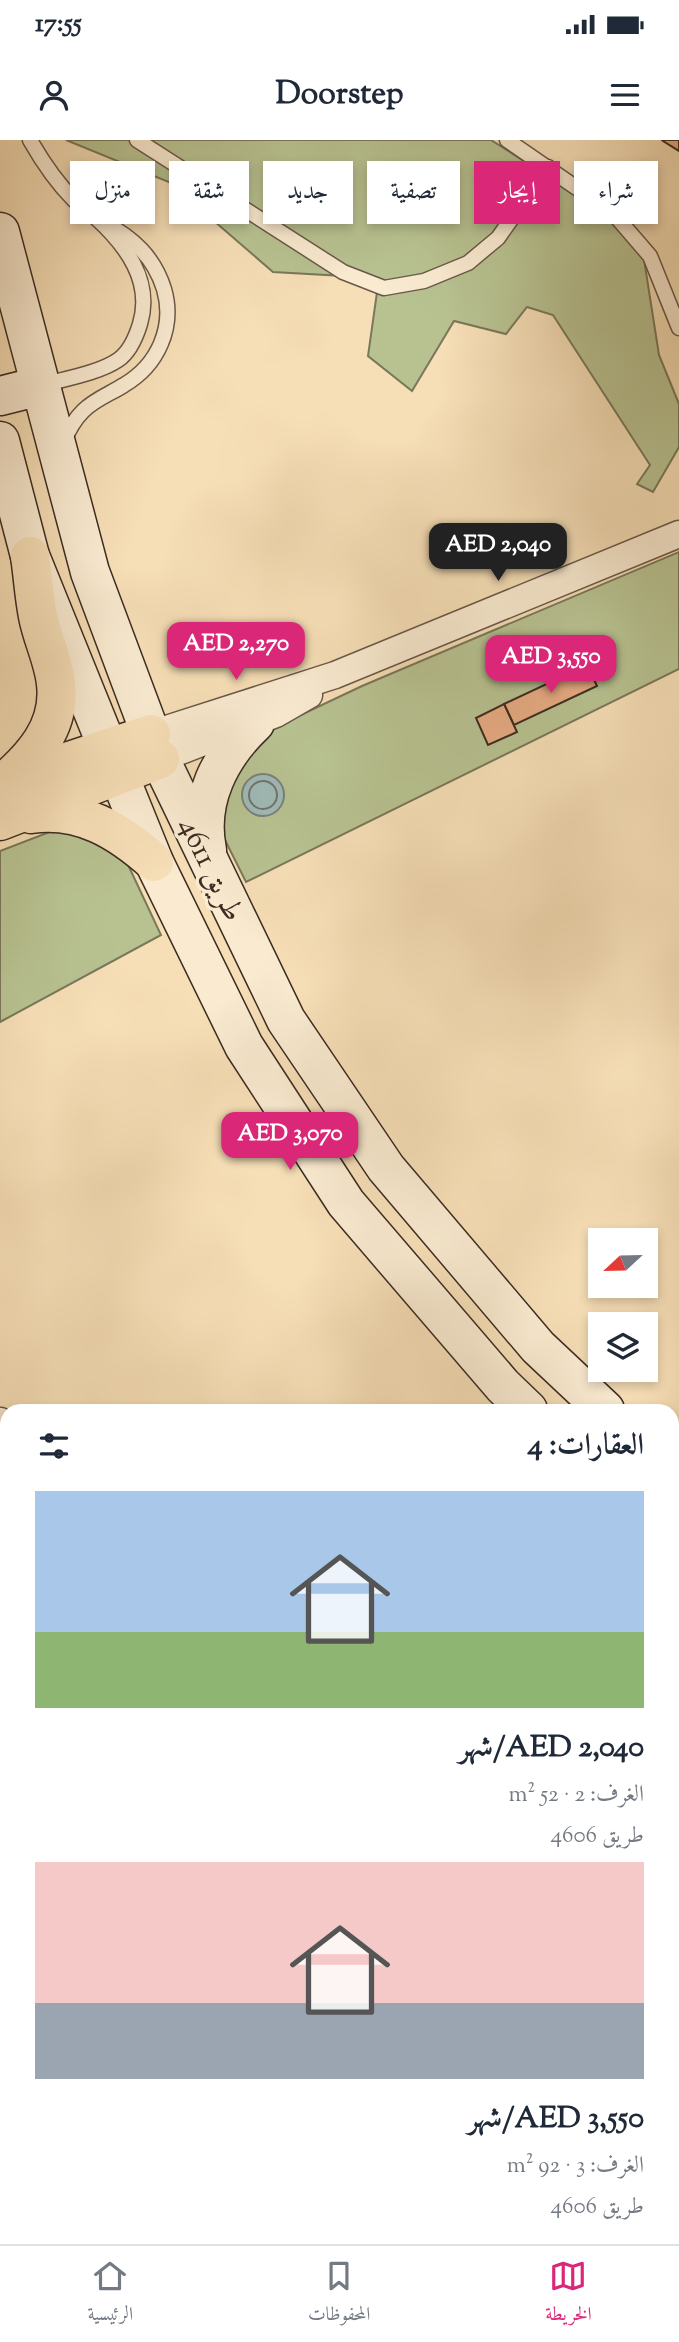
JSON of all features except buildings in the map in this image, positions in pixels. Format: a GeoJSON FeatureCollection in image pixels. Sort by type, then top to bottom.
{"type":"FeatureCollection","features":[{"type":"Feature","properties":{"kind":"main road"},"geometry":{"type":"LineString","coordinates":[[4,802],[53,722],[57,684],[38,616],[30,556]]}},
{"type":"Feature","properties":{"kind":"main road"},"geometry":{"type":"LineString","coordinates":[[4,802],[155,747]]}},
{"type":"Feature","properties":{"kind":"main road"},"geometry":{"type":"LineString","coordinates":[[4,802],[39,813],[66,814],[93,821],[126,838],[154,862]]}},
{"type":"Feature","properties":{"kind":"street","name":"طريق 4611"},"geometry":{"type":"LineString","coordinates":[[0,232],[90,572],[155,747],[286,1020],[386,1168],[538,1347],[598,1404]]}},
{"type":"Feature","properties":{"kind":"street"},"geometry":{"type":"LineString","coordinates":[[0,396],[40,386]]}},
{"type":"Feature","properties":{"kind":"street","name":"طريق 4611"},"geometry":{"type":"LineString","coordinates":[[0,441],[30,556],[113,762],[154,862],[244,1046],[346,1203],[503,1387],[521,1404]]}},
{"type":"Feature","properties":{"kind":"street"},"geometry":{"type":"LineString","coordinates":[[155,747],[679,534]]}},
{"type":"Feature","properties":{"kind":"street"},"geometry":{"type":"LineString","coordinates":[[155,747],[255,723],[296,704],[335,675]]}},
{"type":"Feature","properties":{"kind":"street"},"geometry":{"type":"LineString","coordinates":[[212,870],[205,838],[206,806],[211,788],[225,756],[255,723]]}},
{"type":"Feature","properties":{"kind":"lane"},"geometry":{"type":"LineString","coordinates":[[30,140],[70,195]]}},
{"type":"Feature","properties":{"kind":"lane"},"geometry":{"type":"LineString","coordinates":[[137,140],[343,272],[384,288],[424,281],[468,263],[498,238],[508,224]]}},
{"type":"Feature","properties":{"kind":"lane"},"geometry":{"type":"LineString","coordinates":[[506,140],[539,161]]}},
{"type":"Feature","properties":{"kind":"lane"},"geometry":{"type":"LineString","coordinates":[[560,175],[613,213],[650,256],[679,328]]}},
{"type":"Feature","properties":{"kind":"lane"},"geometry":{"type":"LineString","coordinates":[[40,386],[119,359],[129,349],[138,330],[144,306],[141,279],[134,263],[101,224]]}},
{"type":"Feature","properties":{"kind":"lane"},"geometry":{"type":"LineString","coordinates":[[60,458],[70,427],[81,412],[136,377],[158,352],[166,333],[166,296],[154,265],[144,251],[124,233],[107,224]]}},
{"type":"Feature","properties":{"kind":"green space"},"geometry":{"type":"Polygon","coordinates":[[[66,140],[491,140],[524,161],[474,161],[474,224],[560,224],[560,184],[574,193],[574,224],[615,224],[643,253],[659,355],[679,404],[679,447],[653,492],[637,484],[650,465],[553,315],[527,307],[506,334],[454,321],[412,391],[368,356],[379,278],[273,272],[218,224],[249,224],[249,161],[169,161],[169,182],[155,176],[155,161],[118,161],[66,140]]]}},
{"type":"Feature","properties":{"kind":"green space"},"geometry":{"type":"Polygon","coordinates":[[[679,552],[679,669],[246,882],[219,828],[227,768],[248,740],[362,686],[679,552]]]}},
{"type":"Feature","properties":{"kind":"green space"},"geometry":{"type":"Polygon","coordinates":[[[76,829],[123,854],[161,935],[0,1022],[0,851],[52,831],[76,829]]]}},
{"type":"Feature","properties":{"kind":"water"},"geometry":{"type":"Polygon","coordinates":[[[263,774],[278,780],[284,795],[278,810],[263,816],[248,810],[242,795],[248,780],[263,774]]]}}]}
